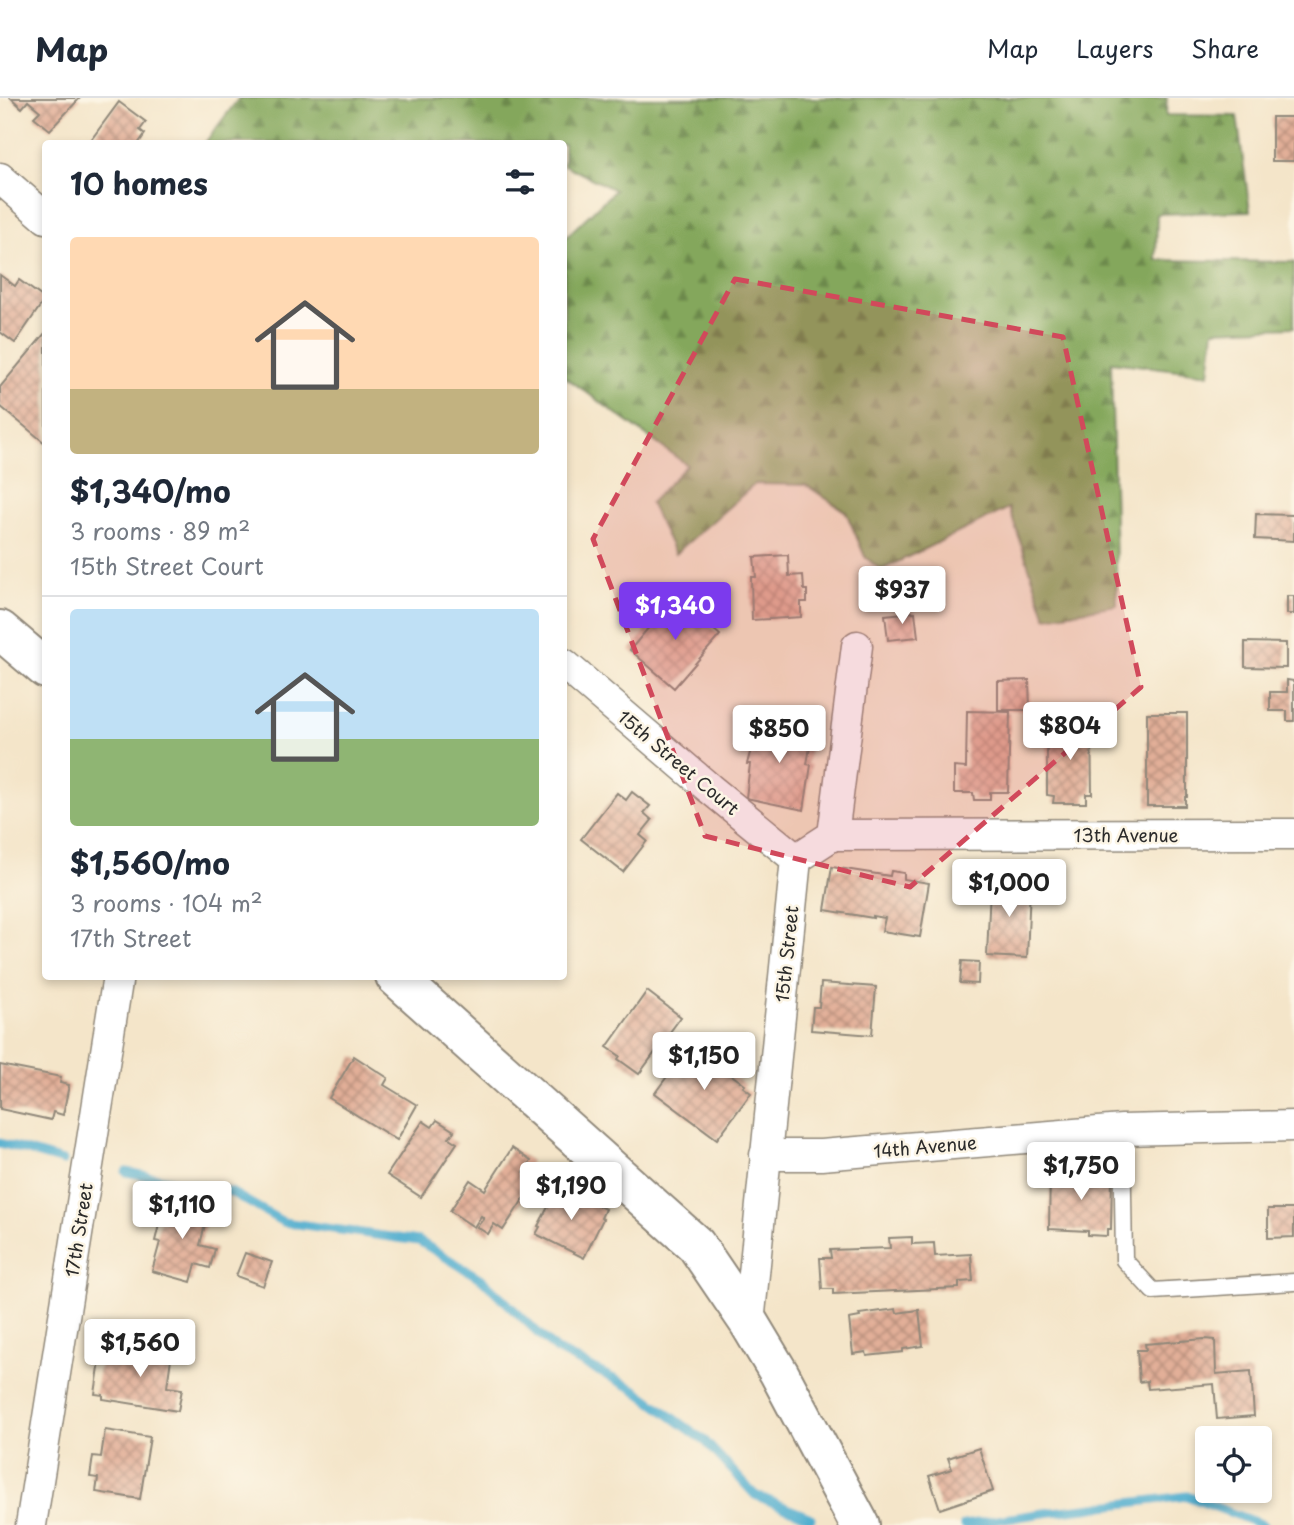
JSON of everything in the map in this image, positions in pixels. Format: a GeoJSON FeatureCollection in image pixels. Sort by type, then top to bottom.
{"type":"FeatureCollection","features":[{"type":"Feature","properties":{"kind":"main road"},"geometry":{"type":"LineString","coordinates":[[0,630],[42,666]]}},
{"type":"Feature","properties":{"kind":"main road"},"geometry":{"type":"LineString","coordinates":[[399,980],[696,1245],[779,1373],[860,1525]]}},
{"type":"Feature","properties":{"kind":"street"},"geometry":{"type":"LineString","coordinates":[[0,178],[42,215]]}},
{"type":"Feature","properties":{"kind":"street"},"geometry":{"type":"LineString","coordinates":[[796,859],[833,835],[857,646]]}},
{"type":"Feature","properties":{"kind":"street","name":"15th Street Court"},"geometry":{"type":"LineString","coordinates":[[567,667],[796,859]]}},
{"type":"Feature","properties":{"kind":"street","name":"13th Avenue"},"geometry":{"type":"LineString","coordinates":[[833,835],[1294,834]]}},
{"type":"Feature","properties":{"kind":"street","name":"15th Street"},"geometry":{"type":"LineString","coordinates":[[749,1324],[796,859]]}},
{"type":"Feature","properties":{"kind":"street","name":"17th Street"},"geometry":{"type":"LineString","coordinates":[[31,1525],[117,980]]}},
{"type":"Feature","properties":{"kind":"street","name":"14th Avenue"},"geometry":{"type":"LineString","coordinates":[[765,1155],[821,1155],[1122,1130],[1294,1126]]}},
{"type":"Feature","properties":{"kind":"lane"},"geometry":{"type":"LineString","coordinates":[[1122,1130],[1124,1260],[1153,1292],[1294,1282]]}},
{"type":"Feature","properties":{"kind":"highlighted area"},"geometry":{"type":"Polygon","coordinates":[[[735,279],[1063,337],[1141,687],[910,887],[705,836],[593,539],[735,279]]]}},
{"type":"Feature","properties":{"kind":"green space"},"geometry":{"type":"Polygon","coordinates":[[[239,98],[1167,98],[1166,115],[1237,116],[1250,211],[1157,214],[1156,260],[1294,262],[1294,327],[1214,330],[1209,374],[1111,362],[1117,605],[1046,617],[1009,508],[881,570],[865,557],[846,512],[806,485],[755,484],[675,554],[650,503],[687,465],[567,378],[567,236],[615,190],[567,166],[567,140],[207,140],[239,98]]]}},
{"type":"Feature","properties":{"kind":"building"},"geometry":{"type":"Polygon","coordinates":[[[11,98],[80,98],[50,130],[34,117],[40,111],[28,101],[22,108],[11,98]]]}},
{"type":"Feature","properties":{"kind":"building"},"geometry":{"type":"Polygon","coordinates":[[[119,102],[146,122],[140,130],[145,134],[141,140],[91,140],[119,102]]]}},
{"type":"Feature","properties":{"kind":"building"},"geometry":{"type":"Polygon","coordinates":[[[1272,117],[1294,117],[1294,161],[1272,161],[1272,117]]]}},
{"type":"Feature","properties":{"kind":"building"},"geometry":{"type":"Polygon","coordinates":[[[0,275],[15,286],[19,280],[42,297],[42,303],[15,343],[0,332],[0,275]]]}},
{"type":"Feature","properties":{"kind":"building"},"geometry":{"type":"Polygon","coordinates":[[[42,337],[42,441],[0,406],[0,387],[42,337]]]}},
{"type":"Feature","properties":{"kind":"building"},"geometry":{"type":"Polygon","coordinates":[[[1256,514],[1294,515],[1294,541],[1255,539],[1256,514]]]}},
{"type":"Feature","properties":{"kind":"building"},"geometry":{"type":"Polygon","coordinates":[[[788,555],[789,576],[803,575],[804,590],[807,590],[807,602],[801,602],[801,617],[752,620],[751,577],[756,577],[754,557],[788,555]]]}},
{"type":"Feature","properties":{"kind":"building"},"geometry":{"type":"Polygon","coordinates":[[[675,596],[720,635],[674,688],[630,650],[675,596]]]}},
{"type":"Feature","properties":{"kind":"building"},"geometry":{"type":"Polygon","coordinates":[[[1287,596],[1294,596],[1294,614],[1287,614],[1287,596]]]}},
{"type":"Feature","properties":{"kind":"building"},"geometry":{"type":"Polygon","coordinates":[[[915,612],[918,637],[888,640],[885,615],[915,612]]]}},
{"type":"Feature","properties":{"kind":"building"},"geometry":{"type":"Polygon","coordinates":[[[1245,642],[1286,643],[1286,668],[1245,667],[1245,642]]]}},
{"type":"Feature","properties":{"kind":"building"},"geometry":{"type":"Polygon","coordinates":[[[1029,680],[1030,710],[998,710],[998,681],[1029,680]]]}},
{"type":"Feature","properties":{"kind":"building"},"geometry":{"type":"Polygon","coordinates":[[[1287,680],[1294,681],[1294,721],[1287,721],[1287,711],[1270,711],[1270,692],[1287,692],[1287,680]]]}},
{"type":"Feature","properties":{"kind":"building"},"geometry":{"type":"Polygon","coordinates":[[[967,711],[1010,712],[1008,792],[990,792],[990,800],[974,800],[973,793],[954,793],[954,767],[966,768],[967,711]]]}},
{"type":"Feature","properties":{"kind":"building"},"geometry":{"type":"Polygon","coordinates":[[[761,712],[777,724],[795,726],[794,733],[812,736],[807,764],[811,765],[804,810],[746,798],[750,764],[747,764],[761,712]]]}},
{"type":"Feature","properties":{"kind":"building"},"geometry":{"type":"Polygon","coordinates":[[[1147,713],[1187,713],[1185,806],[1147,806],[1147,713]]]}},
{"type":"Feature","properties":{"kind":"building"},"geometry":{"type":"Polygon","coordinates":[[[1053,722],[1091,722],[1092,794],[1086,794],[1086,803],[1053,803],[1054,796],[1047,795],[1047,735],[1053,735],[1053,722]]]}},
{"type":"Feature","properties":{"kind":"building"},"geometry":{"type":"Polygon","coordinates":[[[632,792],[650,806],[644,813],[652,820],[640,835],[647,841],[623,872],[581,839],[617,793],[626,800],[632,792]]]}},
{"type":"Feature","properties":{"kind":"building"},"geometry":{"type":"Polygon","coordinates":[[[832,867],[890,876],[891,871],[904,873],[904,879],[929,883],[920,937],[882,931],[885,918],[825,910],[832,867]]]}},
{"type":"Feature","properties":{"kind":"building"},"geometry":{"type":"Polygon","coordinates":[[[995,878],[1023,879],[1023,887],[1030,887],[1027,958],[987,956],[990,887],[995,886],[995,878]]]}},
{"type":"Feature","properties":{"kind":"building"},"geometry":{"type":"Polygon","coordinates":[[[962,961],[979,962],[978,984],[960,983],[962,961]]]}},
{"type":"Feature","properties":{"kind":"building"},"geometry":{"type":"Polygon","coordinates":[[[821,983],[876,987],[872,1035],[811,1030],[813,1007],[819,1007],[821,983]]]}},
{"type":"Feature","properties":{"kind":"building"},"geometry":{"type":"Polygon","coordinates":[[[647,991],[681,1017],[639,1074],[607,1047],[647,991]]]}},
{"type":"Feature","properties":{"kind":"building"},"geometry":{"type":"Polygon","coordinates":[[[688,1048],[694,1052],[697,1049],[745,1085],[743,1087],[751,1093],[717,1139],[655,1093],[688,1048]]]}},
{"type":"Feature","properties":{"kind":"building"},"geometry":{"type":"Polygon","coordinates":[[[354,1056],[388,1078],[384,1085],[417,1105],[397,1140],[329,1098],[354,1056]]]}},
{"type":"Feature","properties":{"kind":"building"},"geometry":{"type":"Polygon","coordinates":[[[0,1065],[61,1077],[60,1083],[69,1085],[63,1115],[53,1112],[51,1120],[0,1109],[0,1065]]]}},
{"type":"Feature","properties":{"kind":"building"},"geometry":{"type":"Polygon","coordinates":[[[437,1120],[454,1131],[449,1138],[457,1143],[421,1197],[387,1175],[423,1121],[432,1127],[437,1120]]]}},
{"type":"Feature","properties":{"kind":"building"},"geometry":{"type":"Polygon","coordinates":[[[512,1148],[531,1161],[524,1172],[536,1180],[528,1191],[533,1194],[529,1201],[524,1198],[503,1230],[494,1224],[488,1234],[477,1227],[484,1218],[481,1216],[474,1227],[450,1211],[470,1180],[485,1190],[512,1148]]]}},
{"type":"Feature","properties":{"kind":"building"},"geometry":{"type":"Polygon","coordinates":[[[1079,1164],[1097,1165],[1097,1177],[1112,1177],[1111,1229],[1107,1229],[1107,1236],[1088,1235],[1088,1231],[1049,1229],[1050,1173],[1079,1174],[1079,1164]]]}},
{"type":"Feature","properties":{"kind":"building"},"geometry":{"type":"Polygon","coordinates":[[[559,1186],[605,1209],[601,1218],[603,1219],[584,1258],[536,1234],[559,1186]]]}},
{"type":"Feature","properties":{"kind":"building"},"geometry":{"type":"Polygon","coordinates":[[[171,1198],[209,1208],[200,1245],[215,1249],[210,1268],[196,1264],[191,1282],[152,1271],[160,1242],[155,1241],[160,1221],[164,1222],[171,1198]]]}},
{"type":"Feature","properties":{"kind":"building"},"geometry":{"type":"Polygon","coordinates":[[[1268,1209],[1294,1209],[1294,1237],[1268,1238],[1268,1209]]]}},
{"type":"Feature","properties":{"kind":"building"},"geometry":{"type":"Polygon","coordinates":[[[912,1237],[912,1244],[934,1243],[935,1256],[971,1254],[973,1281],[959,1282],[959,1288],[833,1294],[833,1289],[822,1289],[820,1258],[831,1258],[830,1250],[890,1248],[889,1238],[912,1237]]]}},
{"type":"Feature","properties":{"kind":"building"},"geometry":{"type":"Polygon","coordinates":[[[245,1253],[272,1262],[263,1286],[236,1276],[245,1253]]]}},
{"type":"Feature","properties":{"kind":"building"},"geometry":{"type":"Polygon","coordinates":[[[896,1309],[897,1313],[919,1310],[923,1346],[903,1349],[903,1352],[867,1356],[866,1352],[853,1354],[849,1319],[860,1317],[859,1314],[896,1309]]]}},
{"type":"Feature","properties":{"kind":"building"},"geometry":{"type":"Polygon","coordinates":[[[144,1340],[173,1344],[167,1387],[182,1389],[178,1411],[103,1399],[103,1395],[95,1394],[100,1360],[109,1362],[110,1357],[141,1362],[144,1340]]]}},
{"type":"Feature","properties":{"kind":"building"},"geometry":{"type":"Polygon","coordinates":[[[1215,1340],[1216,1374],[1251,1371],[1254,1416],[1217,1419],[1214,1384],[1148,1389],[1147,1381],[1139,1382],[1137,1350],[1146,1350],[1145,1344],[1215,1340]]]}},
{"type":"Feature","properties":{"kind":"building"},"geometry":{"type":"Polygon","coordinates":[[[105,1430],[150,1437],[140,1499],[96,1492],[98,1478],[90,1477],[93,1456],[101,1457],[105,1430]]]}},
{"type":"Feature","properties":{"kind":"building"},"geometry":{"type":"Polygon","coordinates":[[[979,1448],[993,1491],[940,1509],[929,1476],[952,1469],[948,1458],[979,1448]]]}},
{"type":"Feature","properties":{"kind":"waterway"},"geometry":{"type":"LineString","coordinates":[[0,1143],[63,1161]]}},
{"type":"Feature","properties":{"kind":"waterway"},"geometry":{"type":"LineString","coordinates":[[126,1172],[231,1192],[283,1222],[419,1241],[483,1280],[556,1350],[634,1389],[705,1441],[755,1495],[811,1518]]}},
{"type":"Feature","properties":{"kind":"waterway"},"geometry":{"type":"LineString","coordinates":[[964,1525],[1187,1496],[1263,1525]]}}]}
